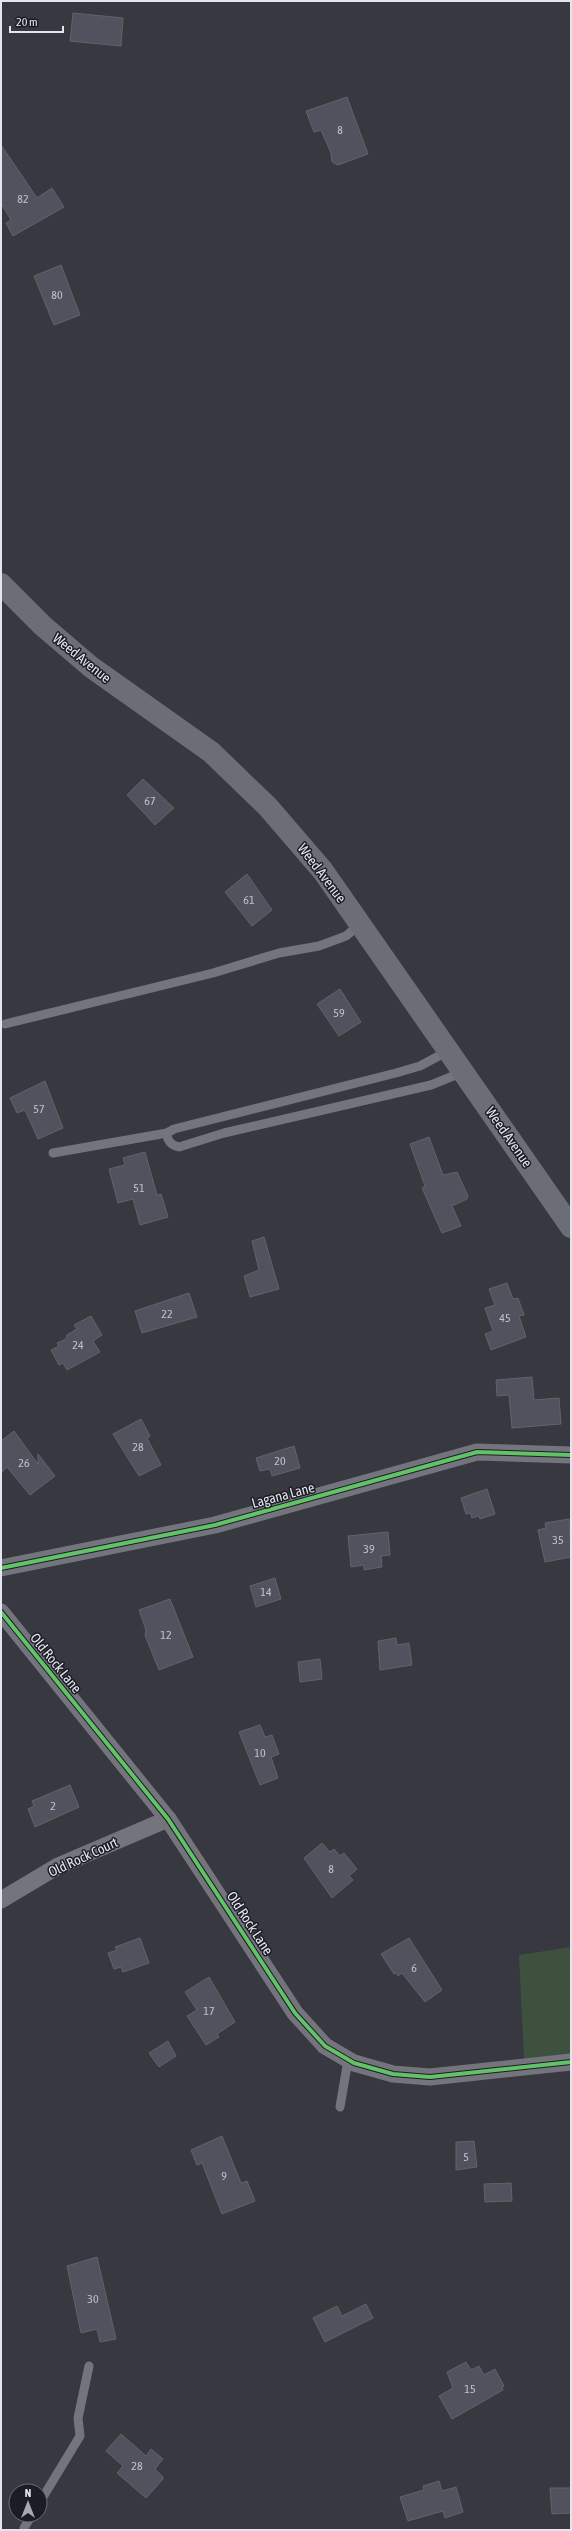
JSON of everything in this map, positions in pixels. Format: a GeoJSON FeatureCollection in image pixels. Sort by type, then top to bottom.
{"type":"FeatureCollection","features":[{"type":"Feature","properties":{"kind":"main road","name":"Weed Avenue"},"geometry":{"type":"LineString","coordinates":[[1,584],[26,611],[91,667],[211,752],[268,807],[323,871],[571,1227]]}},
{"type":"Feature","properties":{"kind":"street","name":"Lagana Lane"},"geometry":{"type":"LineString","coordinates":[[1,1568],[215,1526],[477,1452],[571,1456]]}},
{"type":"Feature","properties":{"kind":"street","name":"Old Rock Lane"},"geometry":{"type":"LineString","coordinates":[[1,1612],[168,1819],[295,2013],[325,2046],[348,2060],[392,2074],[430,2077],[571,2062]]}},
{"type":"Feature","properties":{"kind":"street","name":"Old Rock Court"},"geometry":{"type":"LineString","coordinates":[[1,1900],[58,1866],[168,1819]]}},
{"type":"Feature","properties":{"kind":"lane"},"geometry":{"type":"LineString","coordinates":[[5,1024],[213,973],[279,953],[319,946],[346,936],[360,924]]}},
{"type":"Feature","properties":{"kind":"lane"},"geometry":{"type":"LineString","coordinates":[[53,1153],[168,1133],[174,1129],[420,1066],[448,1051]]}},
{"type":"Feature","properties":{"kind":"lane"},"geometry":{"type":"LineString","coordinates":[[168,1133],[168,1138],[172,1145],[179,1147],[224,1133],[431,1085],[463,1072]]}},
{"type":"Feature","properties":{"kind":"lane"},"geometry":{"type":"LineString","coordinates":[[340,2107],[348,2060]]}},
{"type":"Feature","properties":{"kind":"lane"},"geometry":{"type":"LineString","coordinates":[[48,2489],[80,2436],[78,2418],[88,2366]]}},
{"type":"Feature","properties":{"kind":"green space"},"geometry":{"type":"Polygon","coordinates":[[[571,1947],[571,2054],[524,2059],[519,1955],[571,1947]]]}},
{"type":"Feature","properties":{"kind":"building"},"geometry":{"type":"Polygon","coordinates":[[[73,13],[123,18],[121,46],[70,41],[73,13]]]}},
{"type":"Feature","properties":{"kind":"building"},"geometry":{"type":"Polygon","coordinates":[[[347,97],[368,154],[338,165],[332,162],[331,153],[321,130],[314,132],[306,111],[347,97]]]}},
{"type":"Feature","properties":{"kind":"building"},"geometry":{"type":"Polygon","coordinates":[[[1,145],[37,198],[52,188],[64,207],[13,236],[6,223],[11,220],[1,203],[1,145]]]}},
{"type":"Feature","properties":{"kind":"building"},"geometry":{"type":"Polygon","coordinates":[[[61,265],[80,315],[54,325],[34,276],[61,265]]]}},
{"type":"Feature","properties":{"kind":"building"},"geometry":{"type":"Polygon","coordinates":[[[143,779],[174,808],[155,825],[127,795],[143,779]]]}},
{"type":"Feature","properties":{"kind":"building"},"geometry":{"type":"Polygon","coordinates":[[[247,874],[272,910],[252,926],[225,892],[247,874]]]}},
{"type":"Feature","properties":{"kind":"building"},"geometry":{"type":"Polygon","coordinates":[[[340,989],[361,1022],[339,1036],[317,1004],[340,989]]]}},
{"type":"Feature","properties":{"kind":"building"},"geometry":{"type":"Polygon","coordinates":[[[45,1081],[63,1128],[38,1139],[25,1110],[17,1113],[10,1098],[45,1081]]]}},
{"type":"Feature","properties":{"kind":"building"},"geometry":{"type":"Polygon","coordinates":[[[429,1137],[443,1175],[457,1172],[468,1196],[467,1199],[452,1206],[461,1226],[442,1233],[422,1188],[425,1186],[410,1144],[429,1137]]]}},
{"type":"Feature","properties":{"kind":"building"},"geometry":{"type":"Polygon","coordinates":[[[145,1152],[157,1195],[161,1194],[168,1217],[140,1225],[133,1199],[118,1203],[109,1169],[125,1165],[123,1158],[145,1152]]]}},
{"type":"Feature","properties":{"kind":"building"},"geometry":{"type":"Polygon","coordinates":[[[264,1237],[279,1289],[250,1297],[244,1276],[259,1270],[252,1241],[264,1237]]]}},
{"type":"Feature","properties":{"kind":"building"},"geometry":{"type":"Polygon","coordinates":[[[507,1283],[513,1299],[518,1298],[524,1315],[519,1316],[526,1337],[491,1350],[485,1334],[493,1331],[485,1308],[495,1305],[489,1289],[507,1283]]]}},
{"type":"Feature","properties":{"kind":"building"},"geometry":{"type":"Polygon","coordinates":[[[189,1293],[197,1317],[142,1333],[135,1311],[189,1293]]]}},
{"type":"Feature","properties":{"kind":"building"},"geometry":{"type":"Polygon","coordinates":[[[91,1316],[102,1335],[93,1341],[100,1352],[67,1370],[63,1363],[59,1365],[51,1350],[59,1346],[57,1343],[66,1339],[67,1335],[77,1329],[74,1325],[91,1316]]]}},
{"type":"Feature","properties":{"kind":"building"},"geometry":{"type":"Polygon","coordinates":[[[532,1377],[534,1400],[559,1398],[561,1424],[512,1428],[509,1395],[497,1396],[496,1380],[532,1377]]]}},
{"type":"Feature","properties":{"kind":"building"},"geometry":{"type":"Polygon","coordinates":[[[141,1419],[150,1436],[147,1438],[161,1465],[139,1476],[113,1434],[141,1419]]]}},
{"type":"Feature","properties":{"kind":"building"},"geometry":{"type":"Polygon","coordinates":[[[14,1431],[38,1464],[38,1454],[55,1476],[30,1495],[7,1467],[1,1473],[1,1441],[14,1431]]]}},
{"type":"Feature","properties":{"kind":"building"},"geometry":{"type":"Polygon","coordinates":[[[294,1446],[300,1468],[272,1476],[270,1469],[260,1471],[256,1458],[294,1446]]]}},
{"type":"Feature","properties":{"kind":"building"},"geometry":{"type":"Polygon","coordinates":[[[487,1489],[495,1514],[480,1519],[479,1516],[472,1518],[470,1513],[466,1514],[461,1498],[487,1489]]]}},
{"type":"Feature","properties":{"kind":"building"},"geometry":{"type":"Polygon","coordinates":[[[569,1519],[571,1557],[545,1562],[538,1530],[546,1528],[545,1523],[569,1519]]]}},
{"type":"Feature","properties":{"kind":"building"},"geometry":{"type":"Polygon","coordinates":[[[388,1532],[390,1555],[381,1556],[382,1567],[364,1570],[364,1565],[351,1567],[348,1536],[388,1532]]]}},
{"type":"Feature","properties":{"kind":"building"},"geometry":{"type":"Polygon","coordinates":[[[275,1578],[281,1599],[256,1607],[250,1586],[275,1578]]]}},
{"type":"Feature","properties":{"kind":"building"},"geometry":{"type":"Polygon","coordinates":[[[170,1599],[193,1657],[159,1670],[145,1635],[146,1630],[139,1610],[170,1599]]]}},
{"type":"Feature","properties":{"kind":"building"},"geometry":{"type":"Polygon","coordinates":[[[396,1638],[397,1645],[409,1643],[412,1665],[380,1670],[378,1641],[396,1638]]]}},
{"type":"Feature","properties":{"kind":"building"},"geometry":{"type":"Polygon","coordinates":[[[320,1659],[322,1679],[300,1682],[298,1662],[320,1659]]]}},
{"type":"Feature","properties":{"kind":"building"},"geometry":{"type":"Polygon","coordinates":[[[260,1725],[265,1737],[272,1735],[279,1754],[271,1757],[278,1778],[260,1785],[239,1732],[260,1725]]]}},
{"type":"Feature","properties":{"kind":"building"},"geometry":{"type":"Polygon","coordinates":[[[70,1785],[79,1807],[35,1827],[28,1809],[34,1806],[32,1801],[70,1785]]]}},
{"type":"Feature","properties":{"kind":"building"},"geometry":{"type":"Polygon","coordinates":[[[322,1843],[330,1852],[334,1849],[340,1856],[344,1853],[357,1869],[349,1876],[353,1880],[332,1898],[304,1858],[322,1843]]]}},
{"type":"Feature","properties":{"kind":"building"},"geometry":{"type":"Polygon","coordinates":[[[140,1938],[149,1963],[123,1972],[121,1967],[114,1969],[108,1953],[117,1950],[115,1947],[140,1938]]]}},
{"type":"Feature","properties":{"kind":"building"},"geometry":{"type":"Polygon","coordinates":[[[409,1938],[442,1990],[425,2002],[402,1973],[398,1976],[396,1973],[394,1974],[381,1954],[409,1938]]]}},
{"type":"Feature","properties":{"kind":"building"},"geometry":{"type":"Polygon","coordinates":[[[209,1977],[235,2022],[217,2034],[219,2037],[206,2045],[187,2016],[197,2010],[185,1992],[209,1977]]]}},
{"type":"Feature","properties":{"kind":"building"},"geometry":{"type":"Polygon","coordinates":[[[168,2041],[176,2056],[159,2067],[149,2053],[168,2041]]]}},
{"type":"Feature","properties":{"kind":"building"},"geometry":{"type":"Polygon","coordinates":[[[222,2136],[241,2183],[247,2181],[255,2201],[222,2214],[202,2163],[197,2165],[191,2150],[222,2136]]]}},
{"type":"Feature","properties":{"kind":"building"},"geometry":{"type":"Polygon","coordinates":[[[474,2141],[477,2167],[456,2170],[456,2142],[474,2141]]]}},
{"type":"Feature","properties":{"kind":"building"},"geometry":{"type":"Polygon","coordinates":[[[511,2183],[512,2201],[485,2202],[484,2184],[511,2183]]]}},
{"type":"Feature","properties":{"kind":"building"},"geometry":{"type":"Polygon","coordinates":[[[97,2257],[116,2339],[100,2342],[97,2329],[81,2333],[67,2266],[97,2257]]]}},
{"type":"Feature","properties":{"kind":"building"},"geometry":{"type":"Polygon","coordinates":[[[366,2304],[373,2318],[325,2342],[313,2318],[337,2306],[342,2316],[366,2304]]]}},
{"type":"Feature","properties":{"kind":"building"},"geometry":{"type":"Polygon","coordinates":[[[466,2362],[471,2370],[479,2366],[484,2375],[495,2369],[504,2386],[502,2387],[503,2390],[452,2419],[439,2396],[453,2388],[447,2372],[466,2362]]]}},
{"type":"Feature","properties":{"kind":"building"},"geometry":{"type":"Polygon","coordinates":[[[121,2434],[146,2456],[151,2449],[163,2459],[155,2469],[163,2477],[163,2479],[146,2498],[117,2473],[123,2466],[106,2451],[121,2434]]]}},
{"type":"Feature","properties":{"kind":"building"},"geometry":{"type":"Polygon","coordinates":[[[439,2481],[442,2491],[456,2487],[463,2512],[445,2518],[443,2511],[408,2521],[400,2497],[424,2490],[423,2486],[439,2481]]]}},
{"type":"Feature","properties":{"kind":"building"},"geometry":{"type":"Polygon","coordinates":[[[550,2488],[571,2488],[571,2513],[552,2514],[550,2488]]]}},
{"type":"Feature","properties":{"kind":"cycle path"},"geometry":{"type":"LineString","coordinates":[[1,1568],[215,1525],[477,1452],[571,1455]]}},
{"type":"Feature","properties":{"kind":"cycle path"},"geometry":{"type":"LineString","coordinates":[[1,1612],[168,1819],[295,2013],[325,2046],[354,2063],[393,2074],[430,2077],[571,2062]]}}]}
